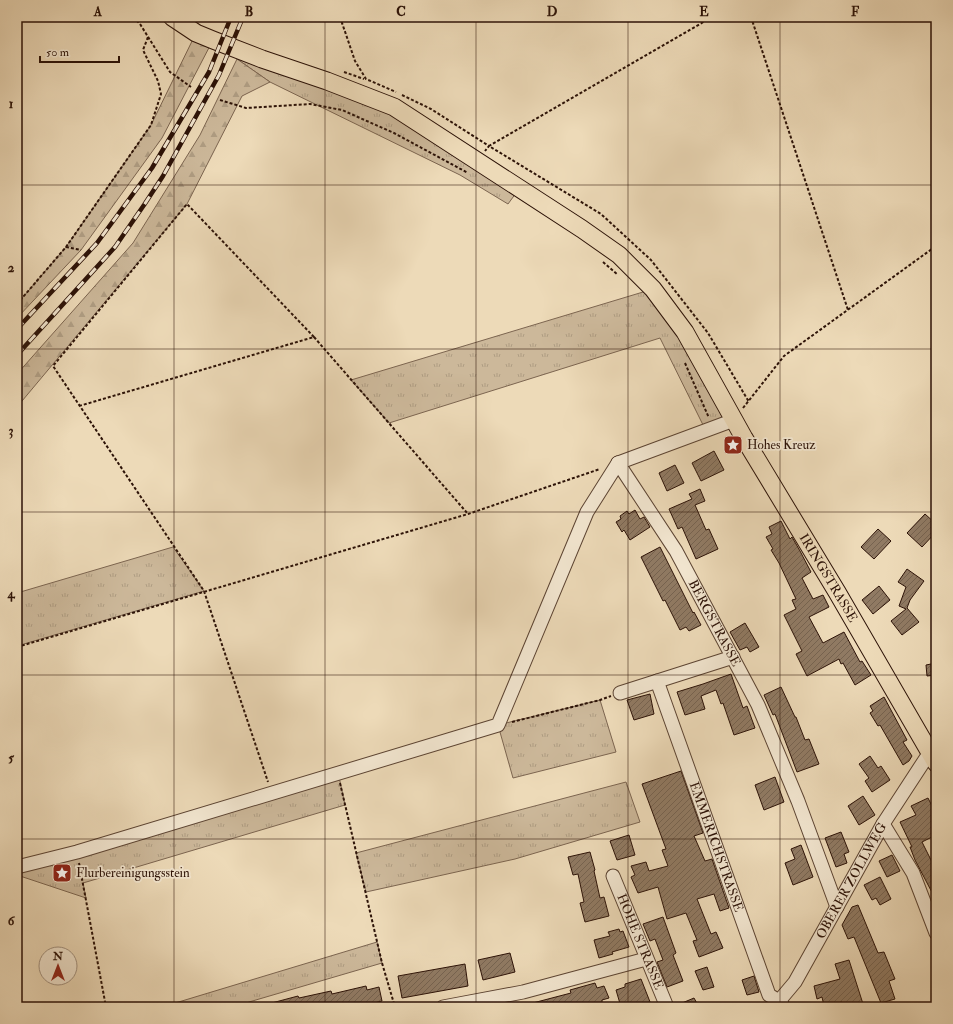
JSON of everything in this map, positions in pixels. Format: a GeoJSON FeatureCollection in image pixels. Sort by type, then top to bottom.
{"type":"FeatureCollection","features":[{"type":"Feature","properties":{"kind":"main road","name":"IRINGSTRASSE"},"geometry":{"type":"LineString","coordinates":[[172,17],[196,33],[213,40],[394,107],[473,167],[582,229],[619,255],[653,289],[685,332],[718,394],[727,423],[837,592],[934,754]]}},
{"type":"Feature","properties":{"kind":"street"},"geometry":{"type":"LineString","coordinates":[[17,866],[77,852],[338,772],[498,725],[587,512],[618,463],[727,423]]}},
{"type":"Feature","properties":{"kind":"street","name":"BERGSTRASSE"},"geometry":{"type":"LineString","coordinates":[[618,463],[676,551],[758,705],[795,794],[837,907]]}},
{"type":"Feature","properties":{"kind":"street"},"geometry":{"type":"LineString","coordinates":[[620,693],[733,657]]}},
{"type":"Feature","properties":{"kind":"street","name":"EMMERICHSTRASSE"},"geometry":{"type":"LineString","coordinates":[[657,681],[769,995],[778,1005]]}},
{"type":"Feature","properties":{"kind":"street","name":"OBERER ZOLLWEG"},"geometry":{"type":"LineString","coordinates":[[778,1005],[795,982],[883,824],[934,754]]}},
{"type":"Feature","properties":{"kind":"street"},"geometry":{"type":"LineString","coordinates":[[883,824],[913,873],[936,933]]}},
{"type":"Feature","properties":{"kind":"street","name":"HOHE STRASSE"},"geometry":{"type":"LineString","coordinates":[[613,876],[667,1007]]}},
{"type":"Feature","properties":{"kind":"street"},"geometry":{"type":"LineString","coordinates":[[443,1007],[523,992],[646,959]]}},
{"type":"Feature","properties":{"kind":"path"},"geometry":{"type":"LineString","coordinates":[[133,17],[140,24],[170,72],[191,88]]}},
{"type":"Feature","properties":{"kind":"path"},"geometry":{"type":"LineString","coordinates":[[340,17],[355,62],[366,79],[380,84],[431,109],[489,146]]}},
{"type":"Feature","properties":{"kind":"path"},"geometry":{"type":"LineString","coordinates":[[220,100],[246,108],[310,104],[342,110],[473,167],[489,146],[712,17]]}},
{"type":"Feature","properties":{"kind":"path"},"geometry":{"type":"LineString","coordinates":[[751,17],[848,310]]}},
{"type":"Feature","properties":{"kind":"path"},"geometry":{"type":"LineString","coordinates":[[17,304],[66,248],[151,125],[161,94],[158,81],[142,50],[148,37]]}},
{"type":"Feature","properties":{"kind":"path"},"geometry":{"type":"LineString","coordinates":[[272,792],[204,591],[53,366],[187,204],[314,337],[468,514]]}},
{"type":"Feature","properties":{"kind":"path"},"geometry":{"type":"LineString","coordinates":[[683,358],[710,419],[727,423],[784,356],[936,246]]}},
{"type":"Feature","properties":{"kind":"path"},"geometry":{"type":"LineString","coordinates":[[66,248],[81,250]]}},
{"type":"Feature","properties":{"kind":"path"},"geometry":{"type":"LineString","coordinates":[[598,258],[620,277]]}},
{"type":"Feature","properties":{"kind":"path"},"geometry":{"type":"LineString","coordinates":[[79,406],[314,337]]}},
{"type":"Feature","properties":{"kind":"path"},"geometry":{"type":"LineString","coordinates":[[17,647],[468,514],[618,463]]}},
{"type":"Feature","properties":{"kind":"path"},"geometry":{"type":"LineString","coordinates":[[498,725],[600,700],[620,693]]}},
{"type":"Feature","properties":{"kind":"path"},"geometry":{"type":"LineString","coordinates":[[338,772],[382,963],[395,1007]]}},
{"type":"Feature","properties":{"kind":"path"},"geometry":{"type":"LineString","coordinates":[[77,852],[106,1007]]}},
{"type":"Feature","properties":{"kind":"green space"},"geometry":{"type":"Polygon","coordinates":[[[196,33],[213,40],[162,138],[81,250],[17,318],[17,304],[66,247],[151,125],[196,33]]]}},
{"type":"Feature","properties":{"kind":"green space"},"geometry":{"type":"Polygon","coordinates":[[[237,59],[262,59],[394,107],[519,189],[508,204],[460,175],[270,82],[237,59]]]}},
{"type":"Feature","properties":{"kind":"green space"},"geometry":{"type":"Polygon","coordinates":[[[237,59],[270,82],[242,96],[187,204],[17,407],[17,374],[133,243],[200,135],[237,59]]]}},
{"type":"Feature","properties":{"kind":"green space"},"geometry":{"type":"Polygon","coordinates":[[[653,289],[734,420],[706,431],[660,338],[389,423],[351,380],[653,289]]]}},
{"type":"Feature","properties":{"kind":"green space"},"geometry":{"type":"Polygon","coordinates":[[[173,547],[204,591],[17,646],[17,593],[173,547]]]}},
{"type":"Feature","properties":{"kind":"green space"},"geometry":{"type":"Polygon","coordinates":[[[600,700],[616,752],[513,778],[498,725],[600,700]]]}},
{"type":"Feature","properties":{"kind":"green space"},"geometry":{"type":"Polygon","coordinates":[[[338,772],[345,805],[83,883],[86,898],[17,875],[17,867],[338,772]]]}},
{"type":"Feature","properties":{"kind":"green space"},"geometry":{"type":"Polygon","coordinates":[[[626,782],[640,822],[515,859],[366,892],[356,853],[626,782]]]}},
{"type":"Feature","properties":{"kind":"green space"},"geometry":{"type":"Polygon","coordinates":[[[377,942],[382,963],[249,1002],[238,1007],[162,1007],[377,942]]]}},
{"type":"Feature","properties":{"kind":"building"},"geometry":{"type":"Polygon","coordinates":[[[714,451],[724,470],[701,481],[692,463],[714,451]]]}},
{"type":"Feature","properties":{"kind":"building"},"geometry":{"type":"Polygon","coordinates":[[[675,465],[684,483],[667,491],[659,473],[675,465]]]}},
{"type":"Feature","properties":{"kind":"building"},"geometry":{"type":"Polygon","coordinates":[[[700,489],[705,501],[695,505],[706,530],[709,529],[718,549],[696,559],[682,527],[678,529],[669,509],[692,499],[689,494],[700,489]]]}},
{"type":"Feature","properties":{"kind":"building"},"geometry":{"type":"Polygon","coordinates":[[[635,510],[640,519],[644,517],[650,527],[630,540],[624,530],[622,532],[616,522],[621,519],[620,516],[627,511],[629,514],[635,510]]]}},
{"type":"Feature","properties":{"kind":"building"},"geometry":{"type":"Polygon","coordinates":[[[925,514],[936,524],[936,532],[922,547],[907,533],[925,514]]]}},
{"type":"Feature","properties":{"kind":"building"},"geometry":{"type":"Polygon","coordinates":[[[781,521],[790,539],[792,537],[811,572],[802,578],[813,599],[823,595],[829,607],[809,617],[823,643],[844,632],[860,662],[862,661],[871,675],[855,685],[843,663],[841,664],[839,659],[807,676],[796,654],[802,651],[784,615],[796,609],[792,600],[796,599],[766,537],[772,534],[769,527],[781,521]]]}},
{"type":"Feature","properties":{"kind":"building"},"geometry":{"type":"Polygon","coordinates":[[[878,529],[891,541],[874,559],[861,547],[878,529]]]}},
{"type":"Feature","properties":{"kind":"building"},"geometry":{"type":"Polygon","coordinates":[[[660,547],[693,613],[694,612],[701,625],[689,631],[686,627],[680,630],[665,600],[663,601],[641,557],[660,547]]]}},
{"type":"Feature","properties":{"kind":"building"},"geometry":{"type":"Polygon","coordinates":[[[907,569],[924,581],[910,600],[907,608],[919,622],[902,635],[891,621],[906,609],[899,606],[906,587],[898,582],[907,569]]]}},
{"type":"Feature","properties":{"kind":"building"},"geometry":{"type":"Polygon","coordinates":[[[879,586],[890,600],[873,614],[862,600],[879,586]]]}},
{"type":"Feature","properties":{"kind":"building"},"geometry":{"type":"Polygon","coordinates":[[[745,623],[759,647],[750,652],[747,647],[740,650],[730,632],[745,623]]]}},
{"type":"Feature","properties":{"kind":"building"},"geometry":{"type":"Polygon","coordinates":[[[936,663],[936,675],[927,676],[926,665],[936,663]]]}},
{"type":"Feature","properties":{"kind":"building"},"geometry":{"type":"Polygon","coordinates":[[[731,674],[743,708],[747,706],[755,728],[734,735],[723,703],[721,704],[716,690],[701,696],[705,709],[685,715],[677,692],[731,674]]]}},
{"type":"Feature","properties":{"kind":"building"},"geometry":{"type":"Polygon","coordinates":[[[781,687],[796,717],[805,740],[809,739],[819,764],[797,772],[775,714],[773,715],[764,695],[781,687]]]}},
{"type":"Feature","properties":{"kind":"building"},"geometry":{"type":"Polygon","coordinates":[[[650,694],[654,714],[634,720],[627,700],[650,694]]]}},
{"type":"Feature","properties":{"kind":"building"},"geometry":{"type":"Polygon","coordinates":[[[884,697],[907,740],[903,742],[912,756],[909,761],[903,765],[880,725],[878,726],[870,713],[873,711],[870,706],[884,697]]]}},
{"type":"Feature","properties":{"kind":"building"},"geometry":{"type":"Polygon","coordinates":[[[870,756],[878,768],[881,766],[890,780],[872,792],[865,781],[869,778],[859,764],[870,756]]]}},
{"type":"Feature","properties":{"kind":"building"},"geometry":{"type":"Polygon","coordinates":[[[681,771],[703,833],[694,836],[705,861],[712,859],[729,908],[720,911],[714,894],[697,899],[711,934],[716,932],[723,948],[699,957],[693,941],[697,940],[686,913],[667,919],[658,887],[638,893],[631,877],[635,875],[631,866],[646,862],[649,871],[668,866],[662,850],[666,849],[642,784],[681,771]]]}},
{"type":"Feature","properties":{"kind":"building"},"geometry":{"type":"Polygon","coordinates":[[[775,777],[784,802],[764,810],[755,785],[775,777]]]}},
{"type":"Feature","properties":{"kind":"building"},"geometry":{"type":"Polygon","coordinates":[[[863,796],[875,815],[859,825],[848,806],[863,796]]]}},
{"type":"Feature","properties":{"kind":"building"},"geometry":{"type":"Polygon","coordinates":[[[928,798],[933,808],[936,806],[936,835],[922,842],[936,870],[936,900],[915,860],[910,847],[912,847],[900,822],[916,815],[911,806],[928,798]]]}},
{"type":"Feature","properties":{"kind":"building"},"geometry":{"type":"Polygon","coordinates":[[[841,832],[849,852],[844,854],[847,863],[836,867],[825,838],[841,832]]]}},
{"type":"Feature","properties":{"kind":"building"},"geometry":{"type":"Polygon","coordinates":[[[629,835],[635,855],[617,860],[610,841],[629,835]]]}},
{"type":"Feature","properties":{"kind":"building"},"geometry":{"type":"Polygon","coordinates":[[[801,845],[813,877],[793,885],[785,863],[795,859],[791,849],[801,845]]]}},
{"type":"Feature","properties":{"kind":"building"},"geometry":{"type":"Polygon","coordinates":[[[590,852],[600,898],[604,897],[609,916],[585,922],[580,903],[584,902],[578,874],[573,875],[568,857],[590,852]]]}},
{"type":"Feature","properties":{"kind":"building"},"geometry":{"type":"Polygon","coordinates":[[[892,855],[900,871],[887,877],[879,861],[892,855]]]}},
{"type":"Feature","properties":{"kind":"building"},"geometry":{"type":"Polygon","coordinates":[[[880,877],[891,899],[880,905],[876,898],[872,900],[864,885],[880,877]]]}},
{"type":"Feature","properties":{"kind":"building"},"geometry":{"type":"Polygon","coordinates":[[[858,905],[878,953],[884,952],[895,979],[889,981],[895,999],[881,1003],[854,937],[848,939],[842,925],[852,907],[858,905]]]}},
{"type":"Feature","properties":{"kind":"building"},"geometry":{"type":"Polygon","coordinates":[[[663,917],[676,953],[673,955],[683,981],[667,987],[657,962],[663,960],[655,939],[650,941],[643,924],[663,917]]]}},
{"type":"Feature","properties":{"kind":"building"},"geometry":{"type":"Polygon","coordinates":[[[619,929],[620,932],[623,931],[629,947],[599,958],[594,940],[610,936],[608,932],[619,929]]]}},
{"type":"Feature","properties":{"kind":"building"},"geometry":{"type":"Polygon","coordinates":[[[510,953],[515,972],[483,980],[478,960],[510,953]]]}},
{"type":"Feature","properties":{"kind":"building"},"geometry":{"type":"Polygon","coordinates":[[[849,960],[864,1007],[844,1007],[842,1002],[824,1006],[822,997],[817,999],[814,986],[840,979],[835,964],[849,960]]]}},
{"type":"Feature","properties":{"kind":"building"},"geometry":{"type":"Polygon","coordinates":[[[465,964],[468,986],[402,998],[398,976],[465,964]]]}},
{"type":"Feature","properties":{"kind":"building"},"geometry":{"type":"Polygon","coordinates":[[[707,967],[714,987],[703,990],[695,971],[707,967]]]}},
{"type":"Feature","properties":{"kind":"building"},"geometry":{"type":"Polygon","coordinates":[[[754,976],[759,992],[747,995],[742,980],[754,976]]]}},
{"type":"Feature","properties":{"kind":"building"},"geometry":{"type":"Polygon","coordinates":[[[641,979],[652,1007],[621,1007],[616,990],[625,987],[625,984],[641,979]]]}},
{"type":"Feature","properties":{"kind":"building"},"geometry":{"type":"Polygon","coordinates":[[[595,983],[597,988],[604,986],[609,998],[602,1000],[602,1004],[594,1007],[529,1007],[529,1004],[571,993],[570,990],[595,983]]]}},
{"type":"Feature","properties":{"kind":"building"},"geometry":{"type":"Polygon","coordinates":[[[366,986],[367,990],[379,987],[382,1001],[362,1007],[268,1007],[268,1004],[298,996],[299,998],[331,991],[332,994],[366,986]]]}},
{"type":"Feature","properties":{"kind":"building"},"geometry":{"type":"Polygon","coordinates":[[[694,998],[699,1007],[675,1007],[675,1006],[694,998]]]}},
{"type":"Feature","properties":{"kind":"railway"},"geometry":{"type":"LineString","coordinates":[[17,329],[97,243],[152,168],[209,72],[231,17]]}},
{"type":"Feature","properties":{"kind":"railway"},"geometry":{"type":"LineString","coordinates":[[17,355],[115,247],[144,205],[163,176],[219,75],[243,17]]}},
{"type":"Feature","properties":{"kind":"place","name":"Hohes Kreuz"},"geometry":{"type":"Point","coordinates":[733,445]}},
{"type":"Feature","properties":{"kind":"place","name":"Flurbereinigungsstein"},"geometry":{"type":"Point","coordinates":[62,873]}}]}
